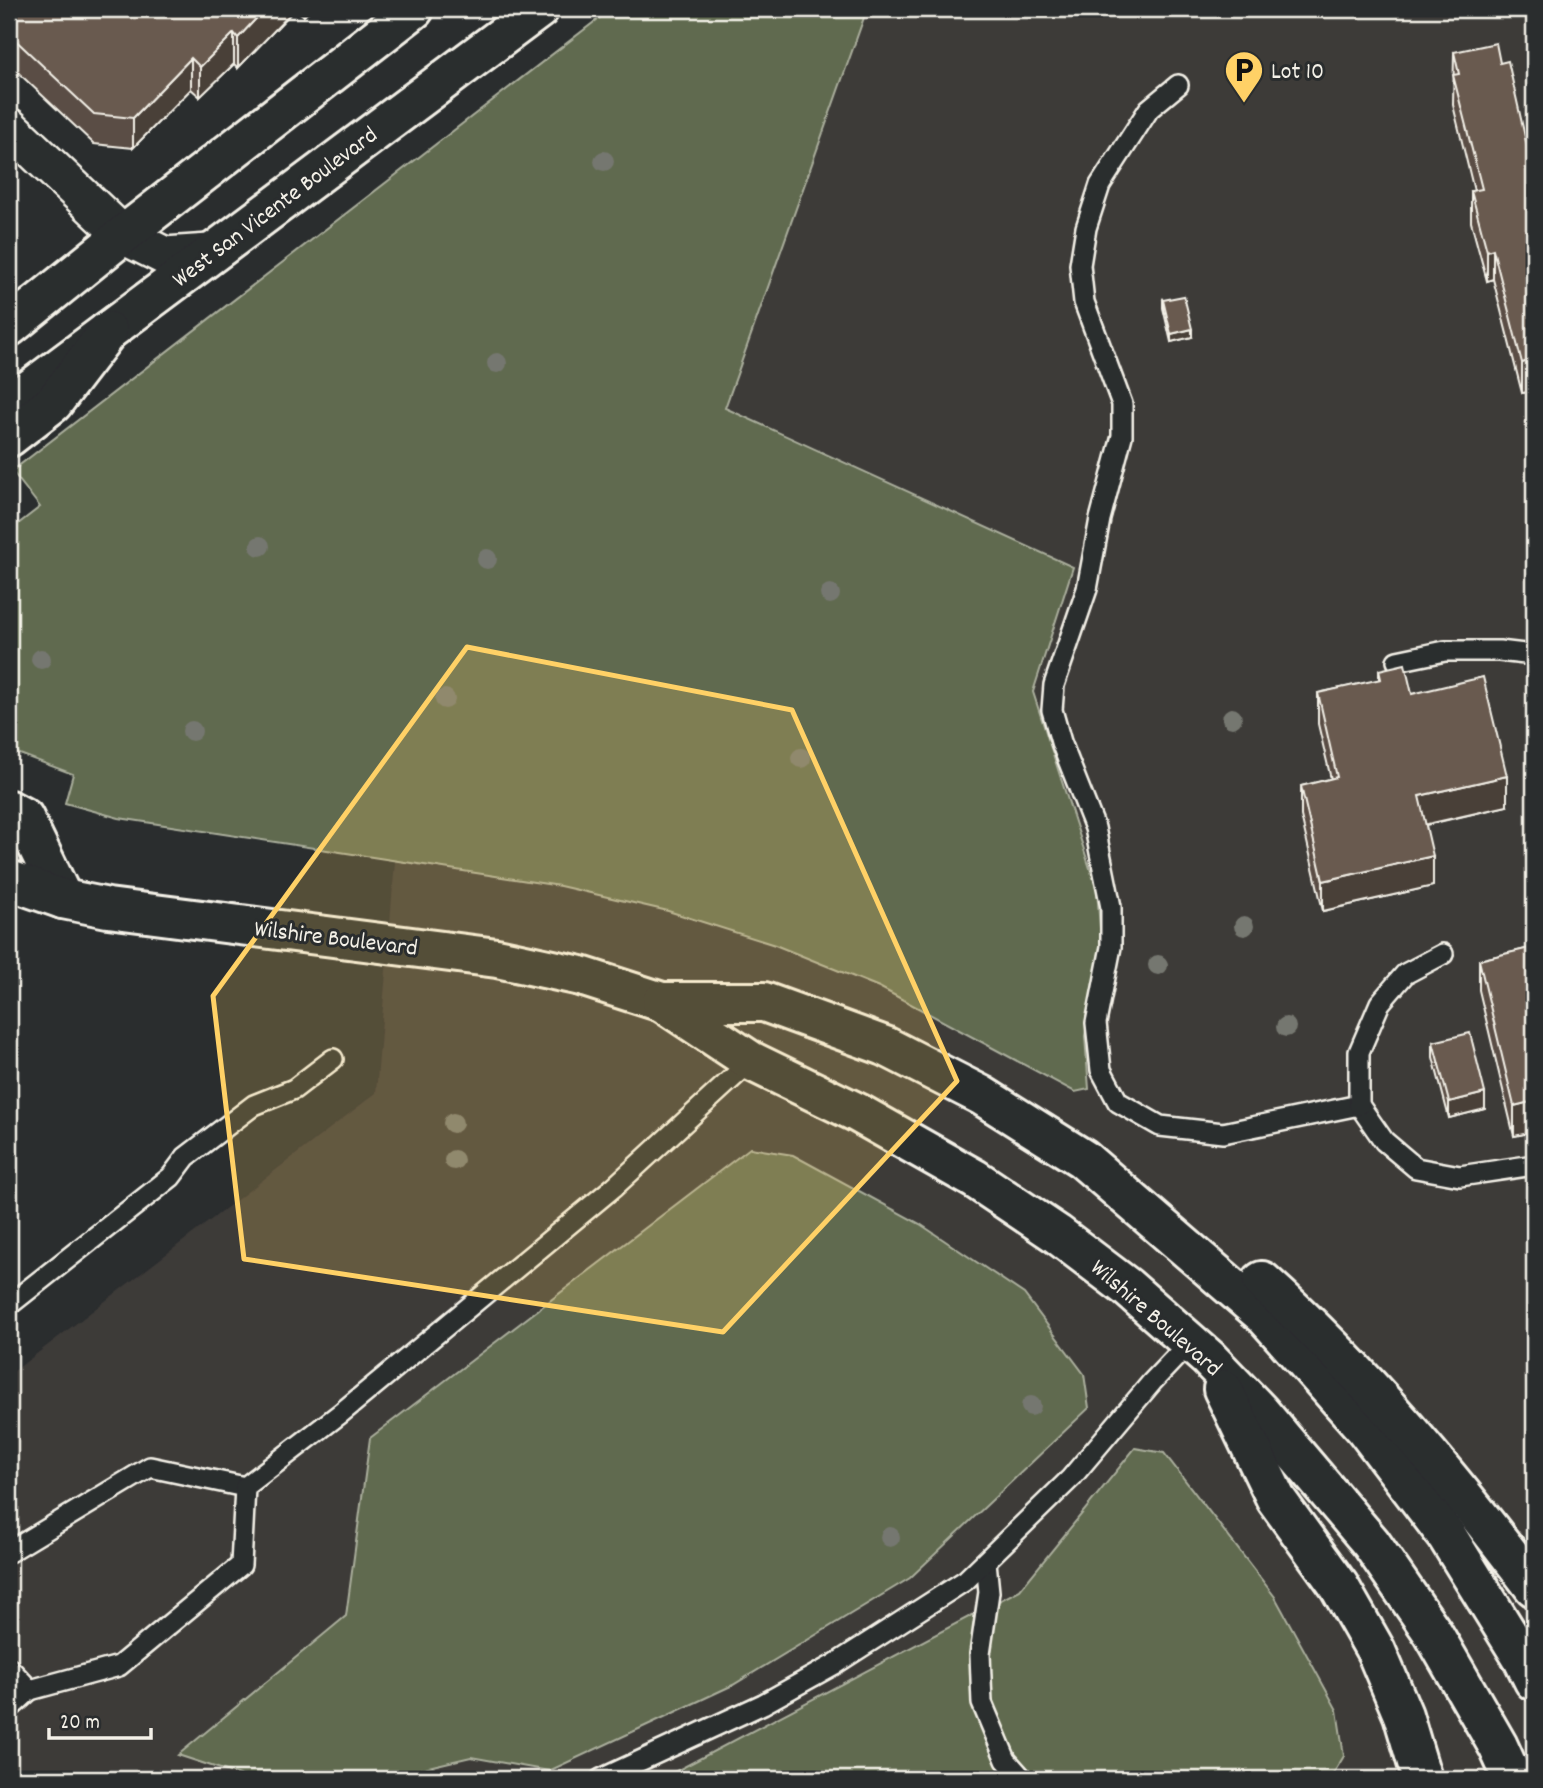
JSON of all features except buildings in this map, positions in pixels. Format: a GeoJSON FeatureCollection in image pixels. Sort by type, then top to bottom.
{"type":"FeatureCollection","features":[{"type":"Feature","properties":{"kind":"main road"},"geometry":{"type":"LineString","coordinates":[[9,327],[414,9]]}},
{"type":"Feature","properties":{"kind":"main road","name":"West San Vicente Boulevard"},"geometry":{"type":"LineString","coordinates":[[9,405],[539,9]]}},
{"type":"Feature","properties":{"kind":"main road"},"geometry":{"type":"LineString","coordinates":[[9,437],[53,403],[108,331]]}},
{"type":"Feature","properties":{"kind":"main road"},"geometry":{"type":"LineString","coordinates":[[9,810],[24,818],[64,900]]}},
{"type":"Feature","properties":{"kind":"main road","name":"Wilshire Boulevard"},"geometry":{"type":"LineString","coordinates":[[9,880],[64,900],[108,908],[497,958],[581,976],[662,1002],[751,1062],[858,1113],[975,1179],[1058,1234],[1107,1272],[1199,1350],[1260,1412],[1371,1543],[1433,1633],[1498,1746],[1513,1779]]}},
{"type":"Feature","properties":{"kind":"main road","name":"Wilshire Boulevard"},"geometry":{"type":"LineString","coordinates":[[662,1002],[764,1002],[885,1045],[981,1095],[1083,1159],[1265,1316],[1364,1427],[1447,1536],[1534,1681]]}},
{"type":"Feature","properties":{"kind":"main road"},"geometry":{"type":"LineString","coordinates":[[1083,1159],[1210,1234],[1313,1327],[1411,1433],[1534,1587]]}},
{"type":"Feature","properties":{"kind":"main road"},"geometry":{"type":"LineString","coordinates":[[1199,1350],[1276,1499],[1339,1586],[1376,1651],[1403,1715],[1422,1779]]}},
{"type":"Feature","properties":{"kind":"street"},"geometry":{"type":"LineString","coordinates":[[9,127],[123,235],[165,256],[210,253]]}},
{"type":"Feature","properties":{"kind":"lane"},"geometry":{"type":"LineString","coordinates":[[1178,85],[1149,109],[1100,185],[1086,228],[1080,265],[1084,302],[1122,404],[1123,423],[1100,519],[1087,589],[1054,685],[1052,710],[1061,742],[1095,828],[1111,908],[1111,947],[1096,1023],[1101,1070],[1118,1102],[1160,1126],[1223,1133],[1359,1105]]}},
{"type":"Feature","properties":{"kind":"lane"},"geometry":{"type":"LineString","coordinates":[[1397,661],[1445,652],[1534,655]]}},
{"type":"Feature","properties":{"kind":"lane"},"geometry":{"type":"LineString","coordinates":[[1443,954],[1405,974],[1380,1003],[1359,1052],[1359,1105],[1384,1141],[1416,1168],[1460,1176],[1534,1165]]}},
{"type":"Feature","properties":{"kind":"lane"},"geometry":{"type":"LineString","coordinates":[[9,1305],[171,1177],[186,1157],[254,1105],[294,1089],[333,1059]]}},
{"type":"Feature","properties":{"kind":"lane"},"geometry":{"type":"LineString","coordinates":[[9,1709],[30,1690],[119,1666],[241,1565],[246,1488],[614,1187],[751,1062]]}},
{"type":"Feature","properties":{"kind":"lane"},"geometry":{"type":"LineString","coordinates":[[601,1779],[763,1704],[835,1664],[966,1580],[1070,1478],[1152,1382],[1199,1350]]}},
{"type":"Feature","properties":{"kind":"lane"},"geometry":{"type":"LineString","coordinates":[[9,1552],[150,1467],[246,1488]]}},
{"type":"Feature","properties":{"kind":"lane"},"geometry":{"type":"LineString","coordinates":[[986,1562],[989,1592],[980,1654],[982,1703],[1006,1760],[1023,1779]]}},
{"type":"Feature","properties":{"kind":"lane"},"geometry":{"type":"LineString","coordinates":[[9,1668],[30,1690]]}},
{"type":"Feature","properties":{"kind":"highlighted area"},"geometry":{"type":"Polygon","coordinates":[[[467,647],[792,710],[957,1081],[723,1332],[244,1259],[213,996],[467,647]]]}},
{"type":"Feature","properties":{"kind":"shaded area"},"geometry":{"type":"Polygon","coordinates":[[[615,9],[1534,9],[1534,1779],[9,1779],[9,1375],[376,1093],[395,861],[119,818],[65,803],[73,774],[9,750],[9,531],[40,507],[12,471],[615,9]]]}},
{"type":"Feature","properties":{"kind":"shaded area"},"geometry":{"type":"Polygon","coordinates":[[[9,200],[18,210],[9,236],[9,200]]]}},
{"type":"Feature","properties":{"kind":"green space"},"geometry":{"type":"Polygon","coordinates":[[[611,9],[867,9],[725,408],[1073,567],[1033,692],[1097,890],[1101,941],[1085,1036],[1089,1089],[1075,1092],[879,987],[775,945],[668,911],[560,886],[119,818],[65,803],[73,774],[9,750],[9,531],[40,507],[12,471],[611,9]]]}},
{"type":"Feature","properties":{"kind":"green space"},"geometry":{"type":"Polygon","coordinates":[[[750,1148],[793,1155],[920,1224],[1024,1294],[1084,1374],[1089,1408],[910,1578],[733,1685],[549,1771],[471,1757],[377,1779],[251,1779],[178,1755],[346,1616],[370,1438],[750,1148]]]}},
{"type":"Feature","properties":{"kind":"green space"},"geometry":{"type":"Polygon","coordinates":[[[1135,1448],[1164,1453],[1275,1597],[1337,1710],[1344,1756],[1330,1779],[661,1779],[1020,1590],[1135,1448]]]}},
{"type":"Feature","properties":{"kind":"place","name":"Lot 10"},"geometry":{"type":"Point","coordinates":[1244,104]}}]}
